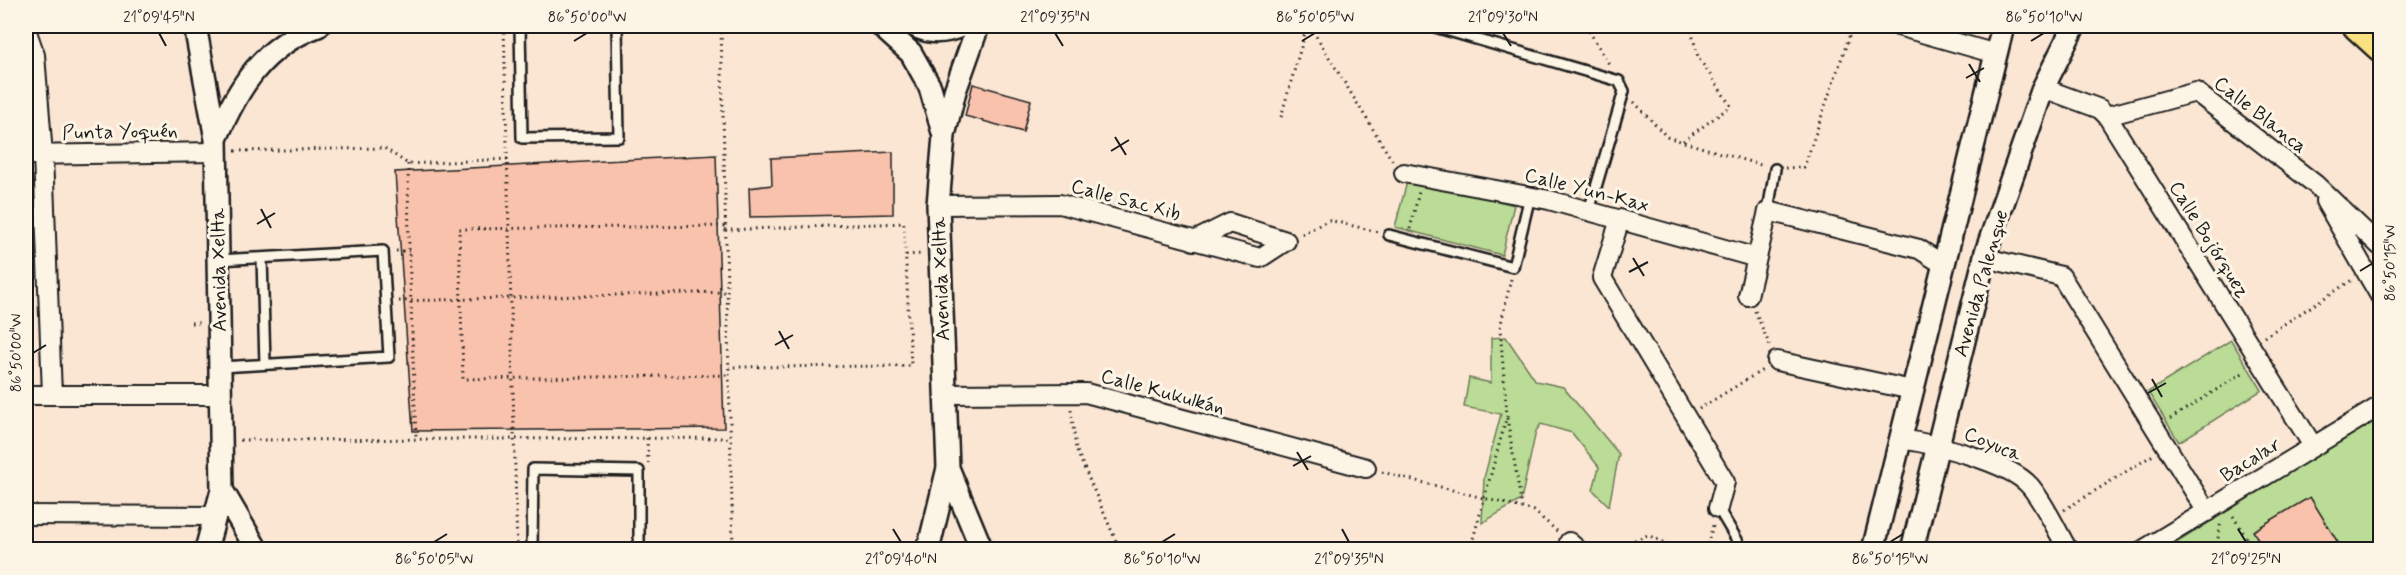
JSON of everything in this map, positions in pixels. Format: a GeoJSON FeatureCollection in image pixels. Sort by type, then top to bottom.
{"type":"FeatureCollection","features":[{"type":"Feature","properties":{"kind":"main road"},"geometry":{"type":"LineString","coordinates":[[2357,26],[2380,47]]}},
{"type":"Feature","properties":{"kind":"street"},"geometry":{"type":"LineString","coordinates":[[195,26],[216,146]]}},
{"type":"Feature","properties":{"kind":"street","name":"Avenida XelHa"},"geometry":{"type":"LineString","coordinates":[[257,549],[222,490],[216,146],[228,112],[259,63],[278,45],[318,26]]}},
{"type":"Feature","properties":{"kind":"street","name":"Avenida XelHa"},"geometry":{"type":"LineString","coordinates":[[881,26],[911,53],[930,87],[944,136],[938,205],[948,468],[930,542],[925,549]]}},
{"type":"Feature","properties":{"kind":"street"},"geometry":{"type":"LineString","coordinates":[[915,26],[931,33],[961,26]]}},
{"type":"Feature","properties":{"kind":"street"},"geometry":{"type":"LineString","coordinates":[[944,136],[955,91],[978,26]]}},
{"type":"Feature","properties":{"kind":"street"},"geometry":{"type":"LineString","coordinates":[[1898,26],[1996,54]]}},
{"type":"Feature","properties":{"kind":"street","name":"Avenida Palenque"},"geometry":{"type":"LineString","coordinates":[[1873,549],[2003,26]]}},
{"type":"Feature","properties":{"kind":"street","name":"Avenida Palenque"},"geometry":{"type":"LineString","coordinates":[[1911,549],[1986,252],[2043,88],[2074,26]]}},
{"type":"Feature","properties":{"kind":"street"},"geometry":{"type":"LineString","coordinates":[[26,29],[35,55],[34,155],[52,395]]}},
{"type":"Feature","properties":{"kind":"street","name":"Calle Bojórquez"},"geometry":{"type":"LineString","coordinates":[[2043,88],[2100,110],[2107,117],[2313,446]]}},
{"type":"Feature","properties":{"kind":"street","name":"Calle Blanca"},"geometry":{"type":"LineString","coordinates":[[2107,117],[2196,92],[2315,184],[2380,246]]}},
{"type":"Feature","properties":{"kind":"street","name":"Punta Yoquén"},"geometry":{"type":"LineString","coordinates":[[34,155],[216,146]]}},
{"type":"Feature","properties":{"kind":"street","name":"Calle Yun-Kax"},"geometry":{"type":"LineString","coordinates":[[1404,173],[1530,196],[1757,258]]}},
{"type":"Feature","properties":{"kind":"street","name":"Calle Blanca"},"geometry":{"type":"LineString","coordinates":[[2315,184],[2380,296]]}},
{"type":"Feature","properties":{"kind":"street","name":"Calle Sac Xib"},"geometry":{"type":"LineString","coordinates":[[938,205],[1060,204],[1260,258],[1286,241]]}},
{"type":"Feature","properties":{"kind":"street"},"geometry":{"type":"LineString","coordinates":[[1748,296],[1767,211],[1919,249],[1944,265]]}},
{"type":"Feature","properties":{"kind":"street"},"geometry":{"type":"LineString","coordinates":[[1620,219],[1602,278],[1684,418],[1725,482],[1718,508]]}},
{"type":"Feature","properties":{"kind":"street","name":"Calle Sac Xib"},"geometry":{"type":"LineString","coordinates":[[1194,241],[1230,223],[1286,241]]}},
{"type":"Feature","properties":{"kind":"street"},"geometry":{"type":"LineString","coordinates":[[1986,252],[1994,260],[2061,276],[2207,512]]}},
{"type":"Feature","properties":{"kind":"street"},"geometry":{"type":"LineString","coordinates":[[1777,361],[1912,390]]}},
{"type":"Feature","properties":{"kind":"street","name":"Calle Kukulkán"},"geometry":{"type":"LineString","coordinates":[[944,394],[1086,393],[1366,468]]}},
{"type":"Feature","properties":{"kind":"street"},"geometry":{"type":"LineString","coordinates":[[26,395],[220,395]]}},
{"type":"Feature","properties":{"kind":"street","name":"Bacalar"},"geometry":{"type":"LineString","coordinates":[[2143,549],[2380,408]]}},
{"type":"Feature","properties":{"kind":"street","name":"Coyuca"},"geometry":{"type":"LineString","coordinates":[[1901,439],[1937,445],[2011,471],[2029,486],[2068,549]]}},
{"type":"Feature","properties":{"kind":"street"},"geometry":{"type":"LineString","coordinates":[[948,468],[982,549]]}},
{"type":"Feature","properties":{"kind":"street"},"geometry":{"type":"LineString","coordinates":[[206,549],[222,490]]}},
{"type":"Feature","properties":{"kind":"street"},"geometry":{"type":"LineString","coordinates":[[26,518],[215,516]]}},
{"type":"Feature","properties":{"kind":"lane"},"geometry":{"type":"LineString","coordinates":[[520,26],[522,138],[619,137],[617,26]]}},
{"type":"Feature","properties":{"kind":"lane"},"geometry":{"type":"LineString","coordinates":[[1435,27],[1619,81],[1624,91],[1589,211]]}},
{"type":"Feature","properties":{"kind":"lane"},"geometry":{"type":"LineString","coordinates":[[1767,211],[1775,170]]}},
{"type":"Feature","properties":{"kind":"lane"},"geometry":{"type":"LineString","coordinates":[[1389,235],[1513,267],[1530,196]]}},
{"type":"Feature","properties":{"kind":"lane"},"geometry":{"type":"LineString","coordinates":[[218,260],[383,251],[389,357],[219,367]]}},
{"type":"Feature","properties":{"kind":"lane"},"geometry":{"type":"LineString","coordinates":[[262,258],[265,364]]}},
{"type":"Feature","properties":{"kind":"lane"},"geometry":{"type":"LineString","coordinates":[[532,549],[533,469],[639,471],[639,549]]}},
{"type":"Feature","properties":{"kind":"lane"},"geometry":{"type":"LineString","coordinates":[[1718,508],[1743,549]]}},
{"type":"Feature","properties":{"kind":"path"},"geometry":{"type":"LineString","coordinates":[[504,26],[517,549]]}},
{"type":"Feature","properties":{"kind":"path"},"geometry":{"type":"LineString","coordinates":[[721,26],[733,549]]}},
{"type":"Feature","properties":{"kind":"path"},"geometry":{"type":"LineString","coordinates":[[1281,117],[1309,26]]}},
{"type":"Feature","properties":{"kind":"path"},"geometry":{"type":"LineString","coordinates":[[1309,26],[1397,169],[1404,173]]}},
{"type":"Feature","properties":{"kind":"path"},"geometry":{"type":"LineString","coordinates":[[1586,26],[1619,81]]}},
{"type":"Feature","properties":{"kind":"path"},"geometry":{"type":"LineString","coordinates":[[1682,141],[1731,106],[1698,57],[1690,26]]}},
{"type":"Feature","properties":{"kind":"path"},"geometry":{"type":"LineString","coordinates":[[1624,91],[1667,137],[1775,170],[1804,167],[1850,34],[1860,26]]}},
{"type":"Feature","properties":{"kind":"path"},"geometry":{"type":"LineString","coordinates":[[216,146],[384,148],[408,164],[508,159]]}},
{"type":"Feature","properties":{"kind":"path"},"geometry":{"type":"LineString","coordinates":[[408,164],[416,438]]}},
{"type":"Feature","properties":{"kind":"path"},"geometry":{"type":"LineString","coordinates":[[1408,240],[1423,176]]}},
{"type":"Feature","properties":{"kind":"path"},"geometry":{"type":"LineString","coordinates":[[1286,241],[1329,220],[1389,235]]}},
{"type":"Feature","properties":{"kind":"path"},"geometry":{"type":"LineString","coordinates":[[729,367],[911,366],[904,223],[725,228],[459,229],[463,379],[729,375]]}},
{"type":"Feature","properties":{"kind":"path"},"geometry":{"type":"LineString","coordinates":[[1513,267],[1500,328],[1507,416],[1522,507]]}},
{"type":"Feature","properties":{"kind":"path"},"geometry":{"type":"LineString","coordinates":[[2250,346],[2366,271]]}},
{"type":"Feature","properties":{"kind":"path"},"geometry":{"type":"LineString","coordinates":[[386,301],[727,292]]}},
{"type":"Feature","properties":{"kind":"path"},"geometry":{"type":"LineString","coordinates":[[1684,418],[1777,361],[1748,296]]}},
{"type":"Feature","properties":{"kind":"path"},"geometry":{"type":"LineString","coordinates":[[2155,429],[2260,362]]}},
{"type":"Feature","properties":{"kind":"path"},"geometry":{"type":"LineString","coordinates":[[1070,393],[1076,449],[1120,549]]}},
{"type":"Feature","properties":{"kind":"path"},"geometry":{"type":"LineString","coordinates":[[1470,549],[1507,416]]}},
{"type":"Feature","properties":{"kind":"path"},"geometry":{"type":"LineString","coordinates":[[238,440],[730,438]]}},
{"type":"Feature","properties":{"kind":"path"},"geometry":{"type":"LineString","coordinates":[[2049,519],[2166,447]]}},
{"type":"Feature","properties":{"kind":"path"},"geometry":{"type":"LineString","coordinates":[[1366,468],[1534,511],[1574,546]]}},
{"type":"Feature","properties":{"kind":"path"},"geometry":{"type":"LineString","coordinates":[[2216,549],[2224,502]]}},
{"type":"Feature","properties":{"kind":"path"},"geometry":{"type":"LineString","coordinates":[[2224,502],[2254,549]]}},
{"type":"Feature","properties":{"kind":"path"},"geometry":{"type":"LineString","coordinates":[[1706,549],[1718,508]]}},
{"type":"Feature","properties":{"kind":"path"},"geometry":{"type":"LineString","coordinates":[[1629,549],[1632,541],[1648,535],[1679,549]]}},
{"type":"Feature","properties":{"kind":"green space"},"geometry":{"type":"Polygon","coordinates":[[[1408,178],[1514,205],[1502,255],[1395,227],[1408,178]]]}},
{"type":"Feature","properties":{"kind":"green space"},"geometry":{"type":"Polygon","coordinates":[[[1506,337],[1536,381],[1563,387],[1619,454],[1609,506],[1593,490],[1599,467],[1572,433],[1541,424],[1536,431],[1521,500],[1482,523],[1484,478],[1501,414],[1464,407],[1469,378],[1491,383],[1491,338],[1506,337]]]}},
{"type":"Feature","properties":{"kind":"green space"},"geometry":{"type":"Polygon","coordinates":[[[2231,340],[2262,390],[2179,442],[2148,392],[2231,340]]]}},
{"type":"Feature","properties":{"kind":"green space"},"geometry":{"type":"Polygon","coordinates":[[[2375,419],[2380,427],[2380,549],[2165,550],[2375,419]]]}},
{"type":"Feature","properties":{"kind":"building"},"geometry":{"type":"Polygon","coordinates":[[[973,84],[1031,100],[1023,132],[965,116],[973,84]]]}},
{"type":"Feature","properties":{"kind":"building"},"geometry":{"type":"Polygon","coordinates":[[[893,152],[893,214],[750,217],[749,188],[772,185],[771,158],[893,152]]]}},
{"type":"Feature","properties":{"kind":"building"},"geometry":{"type":"Polygon","coordinates":[[[716,155],[724,428],[413,431],[395,172],[716,155]]]}},
{"type":"Feature","properties":{"kind":"building"},"geometry":{"type":"Polygon","coordinates":[[[2310,497],[2342,549],[2264,549],[2253,531],[2310,497]]]}}]}
